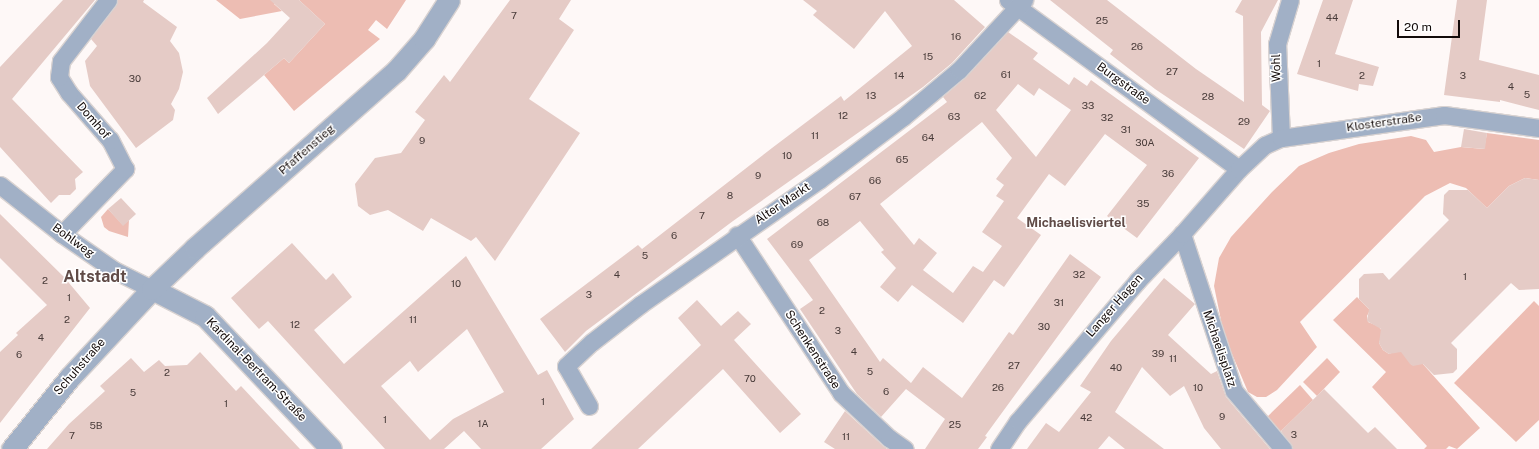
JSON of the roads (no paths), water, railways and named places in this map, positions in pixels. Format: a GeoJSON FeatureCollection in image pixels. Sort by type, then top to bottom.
{"type":"FeatureCollection","features":[{"type":"Feature","properties":{"kind":"street","name":"Domhof"},"geometry":{"type":"LineString","coordinates":[[62,234],[125,169],[110,140],[69,93],[59,77],[61,61],[108,0]]}},
{"type":"Feature","properties":{"kind":"street","name":"Pfaffenstieg"},"geometry":{"type":"LineString","coordinates":[[152,289],[195,248],[396,71],[424,39],[449,0]]}},
{"type":"Feature","properties":{"kind":"street","name":"Wohl"},"geometry":{"type":"LineString","coordinates":[[1281,138],[1277,44],[1290,0]]}},
{"type":"Feature","properties":{"kind":"street","name":"Burgstraße"},"geometry":{"type":"LineString","coordinates":[[1017,2],[1239,169]]}},
{"type":"Feature","properties":{"kind":"street","name":"Alter Markt"},"geometry":{"type":"LineString","coordinates":[[589,406],[566,366],[641,304],[737,235],[819,180],[903,117],[959,70],[1017,2]]}},
{"type":"Feature","properties":{"kind":"street","name":"Klosterstraße"},"geometry":{"type":"LineString","coordinates":[[1239,169],[1265,145],[1281,138],[1444,115],[1539,128]]}},
{"type":"Feature","properties":{"kind":"street","name":"Langer Hagen"},"geometry":{"type":"LineString","coordinates":[[999,449],[1018,421],[1136,281],[1182,234],[1239,169]]}},
{"type":"Feature","properties":{"kind":"street","name":"Bohlweg"},"geometry":{"type":"LineString","coordinates":[[0,185],[62,234],[114,270],[152,289]]}},
{"type":"Feature","properties":{"kind":"street","name":"Michaelisplatz"},"geometry":{"type":"LineString","coordinates":[[1182,234],[1234,391],[1283,449]]}},
{"type":"Feature","properties":{"kind":"street","name":"Schenkenstraße"},"geometry":{"type":"LineString","coordinates":[[737,235],[841,393],[889,438],[905,449]]}},
{"type":"Feature","properties":{"kind":"street","name":"Schuhstraße"},"geometry":{"type":"LineString","coordinates":[[12,449],[69,378],[152,289]]}},
{"type":"Feature","properties":{"kind":"street","name":"Kardinal-Bertram-Straße"},"geometry":{"type":"LineString","coordinates":[[152,289],[205,316],[331,449]]}},
{"type":"Feature","properties":{"kind":"district","name":"Michaelisviertel"},"geometry":{"type":"Point","coordinates":[1076,223]}},
{"type":"Feature","properties":{"kind":"district","name":"Altstadt"},"geometry":{"type":"Point","coordinates":[95,277]}}]}
